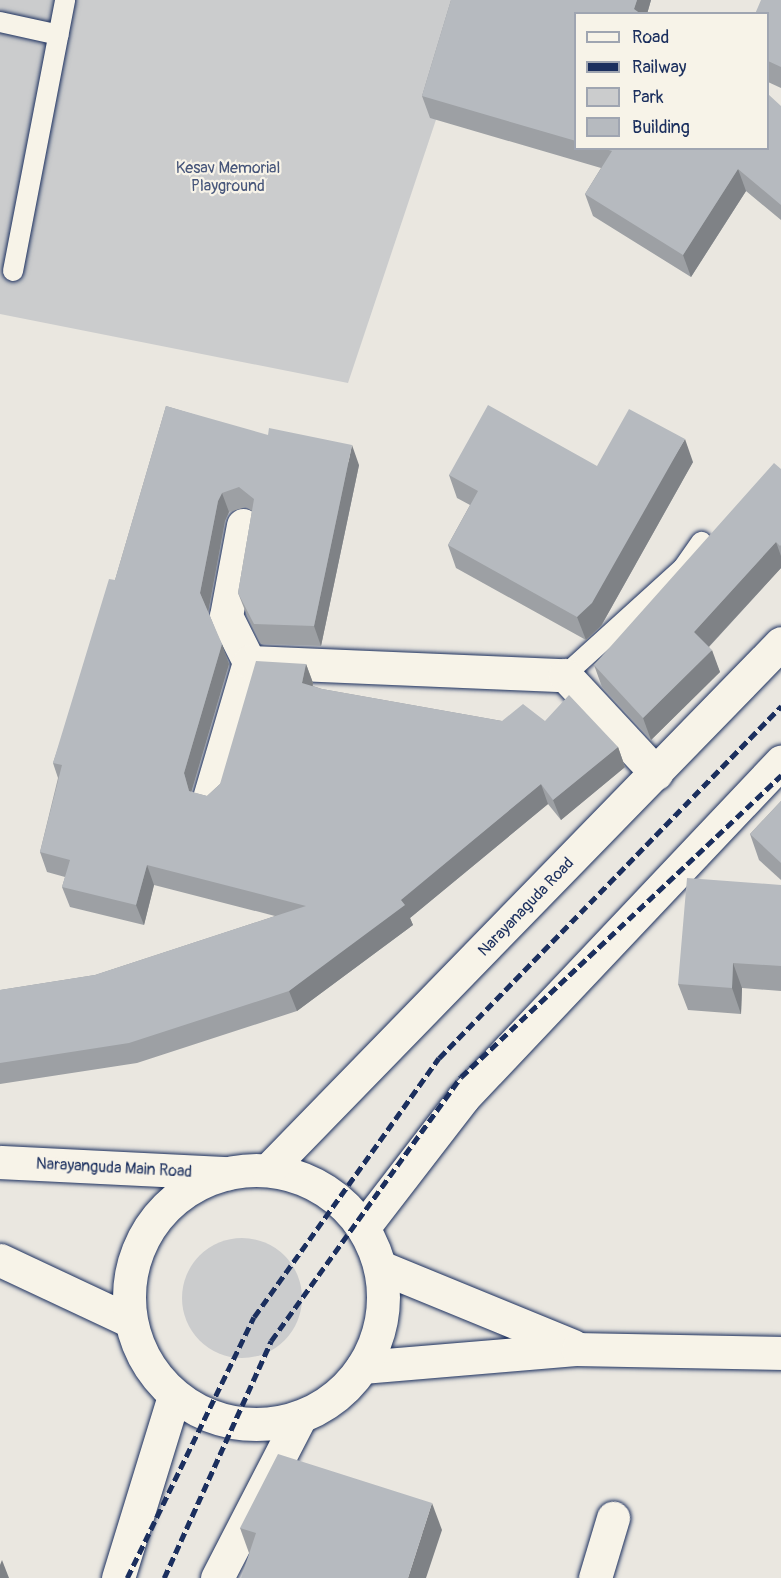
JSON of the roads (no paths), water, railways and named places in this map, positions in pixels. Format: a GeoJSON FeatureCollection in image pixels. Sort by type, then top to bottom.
{"type":"FeatureCollection","features":[{"type":"Feature","properties":{"kind":"main road"},"geometry":{"type":"LineString","coordinates":[[209,798],[249,663],[226,615],[243,525]]}},
{"type":"Feature","properties":{"kind":"main road","name":"Narayanaguda Road"},"geometry":{"type":"LineString","coordinates":[[268,1170],[781,643]]}},
{"type":"Feature","properties":{"kind":"main road"},"geometry":{"type":"LineString","coordinates":[[249,663],[565,675],[656,773]]}},
{"type":"Feature","properties":{"kind":"main road"},"geometry":{"type":"LineString","coordinates":[[363,1228],[463,1098],[781,762]]}},
{"type":"Feature","properties":{"kind":"main road","name":"Narayanguda Main Road"},"geometry":{"type":"LineString","coordinates":[[0,1162],[227,1173]]}},
{"type":"Feature","properties":{"kind":"main road"},"geometry":{"type":"LineString","coordinates":[[268,1170],[305,1179],[330,1194],[363,1228],[383,1268],[382,1321],[362,1367],[335,1397],[300,1417],[256,1425],[212,1417],[174,1396],[145,1362],[130,1321],[128,1282],[138,1244],[168,1205],[191,1187],[227,1173],[268,1170]]}},
{"type":"Feature","properties":{"kind":"main road"},"geometry":{"type":"LineString","coordinates":[[0,1260],[130,1321]]}},
{"type":"Feature","properties":{"kind":"main road"},"geometry":{"type":"LineString","coordinates":[[383,1268],[578,1349]]}},
{"type":"Feature","properties":{"kind":"main road"},"geometry":{"type":"LineString","coordinates":[[362,1367],[578,1349],[781,1353]]}},
{"type":"Feature","properties":{"kind":"main road"},"geometry":{"type":"LineString","coordinates":[[118,1578],[174,1396]]}},
{"type":"Feature","properties":{"kind":"main road"},"geometry":{"type":"LineString","coordinates":[[217,1578],[300,1417]]}},
{"type":"Feature","properties":{"kind":"main road"},"geometry":{"type":"LineString","coordinates":[[595,1578],[613,1518]]}},
{"type":"Feature","properties":{"kind":"lane"},"geometry":{"type":"LineString","coordinates":[[13,271],[65,0]]}},
{"type":"Feature","properties":{"kind":"lane"},"geometry":{"type":"LineString","coordinates":[[0,22],[58,35]]}},
{"type":"Feature","properties":{"kind":"lane"},"geometry":{"type":"LineString","coordinates":[[565,675],[682,568],[701,542]]}},
{"type":"Feature","properties":{"kind":"railway"},"geometry":{"type":"LineString","coordinates":[[127,1578],[254,1317],[439,1058],[781,706]]}},
{"type":"Feature","properties":{"kind":"railway"},"geometry":{"type":"LineString","coordinates":[[164,1578],[271,1341],[461,1077],[781,775]]}},
{"type":"Feature","properties":{"kind":"park label","name":"Kesav Memorial Playground"},"geometry":{"type":"Point","coordinates":[228,177]}}]}
